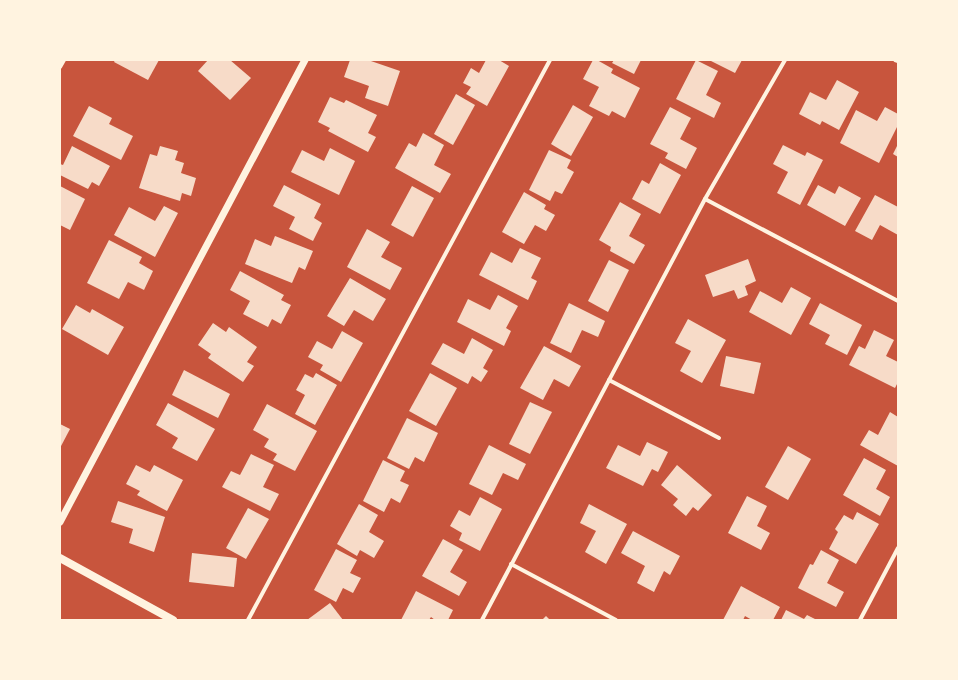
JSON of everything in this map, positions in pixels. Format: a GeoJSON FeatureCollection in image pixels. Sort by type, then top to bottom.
{"type":"FeatureCollection","features":[{"type":"Feature","properties":{"kind":"main road"},"geometry":{"type":"LineString","coordinates":[[60,558],[173,620]]}},
{"type":"Feature","properties":{"kind":"street"},"geometry":{"type":"LineString","coordinates":[[60,67],[64,60]]}},
{"type":"Feature","properties":{"kind":"street"},"geometry":{"type":"LineString","coordinates":[[60,522],[305,60]]}},
{"type":"Feature","properties":{"kind":"street"},"geometry":{"type":"LineString","coordinates":[[248,620],[550,60]]}},
{"type":"Feature","properties":{"kind":"street"},"geometry":{"type":"LineString","coordinates":[[482,620],[705,199],[785,60]]}},
{"type":"Feature","properties":{"kind":"street"},"geometry":{"type":"LineString","coordinates":[[705,199],[898,301]]}},
{"type":"Feature","properties":{"kind":"street"},"geometry":{"type":"LineString","coordinates":[[609,380],[719,438]]}},
{"type":"Feature","properties":{"kind":"street"},"geometry":{"type":"LineString","coordinates":[[860,620],[898,548]]}},
{"type":"Feature","properties":{"kind":"street"},"geometry":{"type":"LineString","coordinates":[[512,564],[616,620]]}},
{"type":"Feature","properties":{"kind":"building"},"geometry":{"type":"Polygon","coordinates":[[[115,60],[159,60],[148,80],[114,62],[115,60]]]}},
{"type":"Feature","properties":{"kind":"building"},"geometry":{"type":"Polygon","coordinates":[[[208,60],[230,60],[251,78],[230,100],[198,71],[208,60]]]}},
{"type":"Feature","properties":{"kind":"building"},"geometry":{"type":"Polygon","coordinates":[[[350,60],[368,60],[400,71],[388,106],[365,98],[369,86],[344,77],[350,60]]]}},
{"type":"Feature","properties":{"kind":"building"},"geometry":{"type":"Polygon","coordinates":[[[486,60],[499,60],[509,66],[487,106],[466,94],[471,87],[463,83],[471,68],[479,73],[486,60]]]}},
{"type":"Feature","properties":{"kind":"building"},"geometry":{"type":"Polygon","coordinates":[[[593,60],[597,60],[613,69],[611,73],[640,88],[625,118],[612,111],[609,116],[589,106],[599,87],[583,79],[593,60]]]}},
{"type":"Feature","properties":{"kind":"building"},"geometry":{"type":"Polygon","coordinates":[[[614,60],[641,60],[634,74],[612,63],[614,60]]]}},
{"type":"Feature","properties":{"kind":"building"},"geometry":{"type":"Polygon","coordinates":[[[696,60],[718,71],[706,95],[721,103],[714,118],[676,99],[696,60]]]}},
{"type":"Feature","properties":{"kind":"building"},"geometry":{"type":"Polygon","coordinates":[[[709,60],[742,60],[735,73],[709,60]]]}},
{"type":"Feature","properties":{"kind":"building"},"geometry":{"type":"Polygon","coordinates":[[[837,80],[859,92],[839,130],[822,121],[820,125],[799,114],[810,92],[826,100],[837,80]]]}},
{"type":"Feature","properties":{"kind":"building"},"geometry":{"type":"Polygon","coordinates":[[[456,94],[475,105],[453,145],[434,134],[456,94]]]}},
{"type":"Feature","properties":{"kind":"building"},"geometry":{"type":"Polygon","coordinates":[[[330,97],[344,103],[346,100],[377,115],[368,133],[376,137],[368,152],[328,131],[330,128],[318,122],[330,97]]]}},
{"type":"Feature","properties":{"kind":"building"},"geometry":{"type":"Polygon","coordinates":[[[573,105],[593,117],[571,156],[551,144],[573,105]]]}},
{"type":"Feature","properties":{"kind":"building"},"geometry":{"type":"Polygon","coordinates":[[[89,106],[112,118],[109,124],[133,136],[121,160],[73,136],[89,106]]]}},
{"type":"Feature","properties":{"kind":"building"},"geometry":{"type":"Polygon","coordinates":[[[670,107],[691,118],[680,139],[697,148],[686,169],[665,158],[668,153],[650,144],[670,107]]]}},
{"type":"Feature","properties":{"kind":"building"},"geometry":{"type":"Polygon","coordinates":[[[885,107],[898,114],[898,125],[879,163],[840,143],[856,110],[877,121],[885,107]]]}},
{"type":"Feature","properties":{"kind":"building"},"geometry":{"type":"Polygon","coordinates":[[[423,133],[444,145],[434,165],[451,174],[440,193],[395,168],[409,143],[416,147],[423,133]]]}},
{"type":"Feature","properties":{"kind":"building"},"geometry":{"type":"Polygon","coordinates":[[[898,144],[898,157],[893,154],[898,144]]]}},
{"type":"Feature","properties":{"kind":"building"},"geometry":{"type":"Polygon","coordinates":[[[783,145],[805,156],[807,152],[823,160],[800,205],[777,193],[788,172],[773,164],[783,145]]]}},
{"type":"Feature","properties":{"kind":"building"},"geometry":{"type":"Polygon","coordinates":[[[72,146],[110,166],[99,186],[92,182],[88,189],[60,175],[60,164],[63,165],[72,146]]]}},
{"type":"Feature","properties":{"kind":"building"},"geometry":{"type":"Polygon","coordinates":[[[160,146],[178,151],[175,160],[184,163],[181,173],[196,178],[191,196],[182,193],[180,201],[139,188],[150,154],[157,156],[160,146]]]}},
{"type":"Feature","properties":{"kind":"building"},"geometry":{"type":"Polygon","coordinates":[[[330,148],[355,161],[339,195],[291,172],[302,150],[324,161],[330,148]]]}},
{"type":"Feature","properties":{"kind":"building"},"geometry":{"type":"Polygon","coordinates":[[[549,150],[571,160],[567,168],[574,172],[562,194],[555,191],[550,201],[529,190],[549,150]]]}},
{"type":"Feature","properties":{"kind":"building"},"geometry":{"type":"Polygon","coordinates":[[[660,163],[681,175],[660,214],[632,199],[642,180],[649,184],[660,163]]]}},
{"type":"Feature","properties":{"kind":"building"},"geometry":{"type":"Polygon","coordinates":[[[284,185],[321,204],[314,218],[322,223],[313,241],[289,229],[295,217],[273,206],[284,185]]]}},
{"type":"Feature","properties":{"kind":"building"},"geometry":{"type":"Polygon","coordinates":[[[818,185],[835,194],[839,186],[861,198],[845,226],[807,205],[818,185]]]}},
{"type":"Feature","properties":{"kind":"building"},"geometry":{"type":"Polygon","coordinates":[[[60,186],[85,199],[70,230],[60,225],[60,186]]]}},
{"type":"Feature","properties":{"kind":"building"},"geometry":{"type":"Polygon","coordinates":[[[412,186],[434,198],[413,237],[391,225],[412,186]]]}},
{"type":"Feature","properties":{"kind":"building"},"geometry":{"type":"Polygon","coordinates":[[[524,192],[546,205],[544,209],[555,215],[546,231],[535,225],[524,244],[502,232],[524,192]]]}},
{"type":"Feature","properties":{"kind":"building"},"geometry":{"type":"Polygon","coordinates":[[[875,195],[898,207],[898,235],[880,225],[872,240],[855,231],[875,195]]]}},
{"type":"Feature","properties":{"kind":"building"},"geometry":{"type":"Polygon","coordinates":[[[620,202],[641,214],[629,236],[645,245],[634,264],[610,251],[611,247],[599,240],[620,202]]]}},
{"type":"Feature","properties":{"kind":"building"},"geometry":{"type":"Polygon","coordinates":[[[164,206],[178,213],[155,257],[114,235],[129,207],[155,221],[164,206]]]}},
{"type":"Feature","properties":{"kind":"building"},"geometry":{"type":"Polygon","coordinates":[[[367,229],[390,242],[381,257],[402,268],[390,290],[347,267],[367,229]]]}},
{"type":"Feature","properties":{"kind":"building"},"geometry":{"type":"Polygon","coordinates":[[[275,236],[313,251],[305,270],[299,267],[292,283],[245,264],[255,239],[271,246],[275,236]]]}},
{"type":"Feature","properties":{"kind":"building"},"geometry":{"type":"Polygon","coordinates":[[[109,240],[142,257],[139,263],[153,271],[144,290],[128,282],[119,299],[87,283],[109,240]]]}},
{"type":"Feature","properties":{"kind":"building"},"geometry":{"type":"Polygon","coordinates":[[[520,248],[541,258],[531,278],[537,281],[528,300],[479,275],[491,252],[512,263],[520,248]]]}},
{"type":"Feature","properties":{"kind":"building"},"geometry":{"type":"Polygon","coordinates":[[[748,259],[756,281],[745,286],[748,295],[738,299],[734,290],[713,297],[705,275],[748,259]]]}},
{"type":"Feature","properties":{"kind":"building"},"geometry":{"type":"Polygon","coordinates":[[[609,260],[629,270],[608,312],[588,301],[609,260]]]}},
{"type":"Feature","properties":{"kind":"building"},"geometry":{"type":"Polygon","coordinates":[[[240,271],[284,295],[281,300],[291,305],[281,324],[272,319],[268,327],[243,314],[250,301],[230,290],[240,271]]]}},
{"type":"Feature","properties":{"kind":"building"},"geometry":{"type":"Polygon","coordinates":[[[350,278],[386,299],[373,321],[354,310],[344,326],[327,316],[350,278]]]}},
{"type":"Feature","properties":{"kind":"building"},"geometry":{"type":"Polygon","coordinates":[[[791,287],[811,298],[791,335],[749,312],[760,291],[782,303],[791,287]]]}},
{"type":"Feature","properties":{"kind":"building"},"geometry":{"type":"Polygon","coordinates":[[[498,295],[518,306],[506,328],[511,331],[504,346],[457,322],[468,299],[490,310],[498,295]]]}},
{"type":"Feature","properties":{"kind":"building"},"geometry":{"type":"Polygon","coordinates":[[[569,303],[605,321],[598,337],[582,330],[571,353],[550,343],[569,303]]]}},
{"type":"Feature","properties":{"kind":"building"},"geometry":{"type":"Polygon","coordinates":[[[820,303],[862,325],[847,355],[825,344],[830,335],[809,324],[820,303]]]}},
{"type":"Feature","properties":{"kind":"building"},"geometry":{"type":"Polygon","coordinates":[[[76,305],[90,313],[92,309],[124,327],[108,355],[62,329],[76,305]]]}},
{"type":"Feature","properties":{"kind":"building"},"geometry":{"type":"Polygon","coordinates":[[[688,319],[726,340],[702,383],[680,371],[691,351],[675,343],[688,319]]]}},
{"type":"Feature","properties":{"kind":"building"},"geometry":{"type":"Polygon","coordinates":[[[213,323],[226,332],[229,327],[257,347],[247,362],[254,366],[243,382],[208,358],[211,354],[198,345],[213,323]]]}},
{"type":"Feature","properties":{"kind":"building"},"geometry":{"type":"Polygon","coordinates":[[[874,330],[894,340],[886,356],[898,362],[898,382],[895,388],[849,365],[859,346],[865,349],[874,330]]]}},
{"type":"Feature","properties":{"kind":"building"},"geometry":{"type":"Polygon","coordinates":[[[342,331],[363,343],[341,382],[320,370],[323,365],[308,357],[317,341],[332,349],[342,331]]]}},
{"type":"Feature","properties":{"kind":"building"},"geometry":{"type":"Polygon","coordinates":[[[472,338],[493,350],[483,368],[488,371],[481,382],[472,376],[468,384],[431,364],[443,343],[464,354],[472,338]]]}},
{"type":"Feature","properties":{"kind":"building"},"geometry":{"type":"Polygon","coordinates":[[[544,346],[581,366],[569,387],[554,379],[543,400],[520,388],[544,346]]]}},
{"type":"Feature","properties":{"kind":"building"},"geometry":{"type":"Polygon","coordinates":[[[726,356],[761,363],[754,394],[720,386],[726,356]]]}},
{"type":"Feature","properties":{"kind":"building"},"geometry":{"type":"Polygon","coordinates":[[[184,370],[230,394],[218,418],[172,395],[184,370]]]}},
{"type":"Feature","properties":{"kind":"building"},"geometry":{"type":"Polygon","coordinates":[[[316,373],[337,385],[315,425],[295,414],[305,395],[296,390],[305,374],[313,378],[316,373]]]}},
{"type":"Feature","properties":{"kind":"building"},"geometry":{"type":"Polygon","coordinates":[[[430,373],[457,388],[436,426],[409,411],[430,373]]]}},
{"type":"Feature","properties":{"kind":"building"},"geometry":{"type":"Polygon","coordinates":[[[530,402],[552,412],[530,454],[509,444],[530,402]]]}},
{"type":"Feature","properties":{"kind":"building"},"geometry":{"type":"Polygon","coordinates":[[[168,403],[215,429],[197,461],[172,448],[178,438],[156,425],[168,403]]]}},
{"type":"Feature","properties":{"kind":"building"},"geometry":{"type":"Polygon","coordinates":[[[267,404],[317,431],[295,471],[273,460],[277,454],[264,447],[269,439],[253,430],[267,404]]]}},
{"type":"Feature","properties":{"kind":"building"},"geometry":{"type":"Polygon","coordinates":[[[890,412],[898,417],[898,466],[860,445],[869,430],[878,435],[890,412]]]}},
{"type":"Feature","properties":{"kind":"building"},"geometry":{"type":"Polygon","coordinates":[[[407,418],[438,433],[424,462],[415,457],[409,469],[387,458],[407,418]]]}},
{"type":"Feature","properties":{"kind":"building"},"geometry":{"type":"Polygon","coordinates":[[[60,424],[70,429],[60,448],[60,424]]]}},
{"type":"Feature","properties":{"kind":"building"},"geometry":{"type":"Polygon","coordinates":[[[647,442],[668,452],[658,472],[652,469],[643,486],[606,468],[618,445],[640,456],[647,442]]]}},
{"type":"Feature","properties":{"kind":"building"},"geometry":{"type":"Polygon","coordinates":[[[489,445],[526,464],[518,480],[503,473],[492,495],[469,484],[489,445]]]}},
{"type":"Feature","properties":{"kind":"building"},"geometry":{"type":"Polygon","coordinates":[[[788,446],[811,459],[788,500],[765,487],[788,446]]]}},
{"type":"Feature","properties":{"kind":"building"},"geometry":{"type":"Polygon","coordinates":[[[251,454],[274,465],[263,487],[279,494],[270,511],[222,487],[231,471],[240,475],[251,454]]]}},
{"type":"Feature","properties":{"kind":"building"},"geometry":{"type":"Polygon","coordinates":[[[864,458],[886,470],[876,489],[890,497],[880,516],[843,495],[864,458]]]}},
{"type":"Feature","properties":{"kind":"building"},"geometry":{"type":"Polygon","coordinates":[[[383,460],[405,471],[400,481],[409,485],[400,503],[391,498],[384,512],[363,501],[383,460]]]}},
{"type":"Feature","properties":{"kind":"building"},"geometry":{"type":"Polygon","coordinates":[[[136,465],[150,472],[154,465],[183,480],[167,511],[137,495],[140,491],[126,484],[136,465]]]}},
{"type":"Feature","properties":{"kind":"building"},"geometry":{"type":"Polygon","coordinates":[[[677,465],[712,495],[698,511],[693,507],[686,516],[673,505],[678,499],[661,485],[677,465]]]}},
{"type":"Feature","properties":{"kind":"building"},"geometry":{"type":"Polygon","coordinates":[[[747,496],[767,506],[757,526],[770,533],[761,550],[728,533],[747,496]]]}},
{"type":"Feature","properties":{"kind":"building"},"geometry":{"type":"Polygon","coordinates":[[[480,497],[502,509],[480,551],[459,540],[462,533],[450,526],[459,510],[470,516],[480,497]]]}},
{"type":"Feature","properties":{"kind":"building"},"geometry":{"type":"Polygon","coordinates":[[[118,501],[165,517],[154,552],[129,543],[133,529],[111,522],[118,501]]]}},
{"type":"Feature","properties":{"kind":"building"},"geometry":{"type":"Polygon","coordinates":[[[359,504],[378,515],[369,532],[384,541],[374,558],[360,550],[357,556],[337,544],[359,504]]]}},
{"type":"Feature","properties":{"kind":"building"},"geometry":{"type":"Polygon","coordinates":[[[589,504],[627,524],[606,564],[585,552],[596,531],[580,523],[589,504]]]}},
{"type":"Feature","properties":{"kind":"building"},"geometry":{"type":"Polygon","coordinates":[[[248,508],[269,519],[246,559],[226,548],[248,508]]]}},
{"type":"Feature","properties":{"kind":"building"},"geometry":{"type":"Polygon","coordinates":[[[857,512],[879,524],[856,564],[829,549],[838,532],[835,529],[844,515],[853,520],[857,512]]]}},
{"type":"Feature","properties":{"kind":"building"},"geometry":{"type":"Polygon","coordinates":[[[633,531],[680,556],[670,575],[664,571],[654,592],[637,583],[645,566],[621,553],[633,531]]]}},
{"type":"Feature","properties":{"kind":"building"},"geometry":{"type":"Polygon","coordinates":[[[443,539],[463,550],[450,572],[467,582],[459,596],[422,576],[443,539]]]}},
{"type":"Feature","properties":{"kind":"building"},"geometry":{"type":"Polygon","coordinates":[[[336,549],[357,560],[350,573],[361,578],[353,593],[343,588],[336,602],[314,590],[336,549]]]}},
{"type":"Feature","properties":{"kind":"building"},"geometry":{"type":"Polygon","coordinates":[[[821,550],[839,560],[827,583],[844,592],[836,607],[798,588],[810,564],[813,565],[821,550]]]}},
{"type":"Feature","properties":{"kind":"building"},"geometry":{"type":"Polygon","coordinates":[[[192,553],[237,558],[234,587],[189,582],[192,553]]]}},
{"type":"Feature","properties":{"kind":"building"},"geometry":{"type":"Polygon","coordinates":[[[741,586],[780,607],[773,620],[752,620],[745,616],[743,620],[723,620],[741,586]]]}},
{"type":"Feature","properties":{"kind":"building"},"geometry":{"type":"Polygon","coordinates":[[[416,591],[453,610],[448,620],[435,620],[431,617],[429,620],[401,620],[416,591]]]}},
{"type":"Feature","properties":{"kind":"building"},"geometry":{"type":"Polygon","coordinates":[[[330,603],[343,620],[307,620],[330,603]]]}},
{"type":"Feature","properties":{"kind":"building"},"geometry":{"type":"Polygon","coordinates":[[[786,610],[804,619],[807,615],[817,620],[781,620],[786,610]]]}},
{"type":"Feature","properties":{"kind":"building"},"geometry":{"type":"Polygon","coordinates":[[[546,616],[550,620],[542,620],[546,616]]]}}]}
